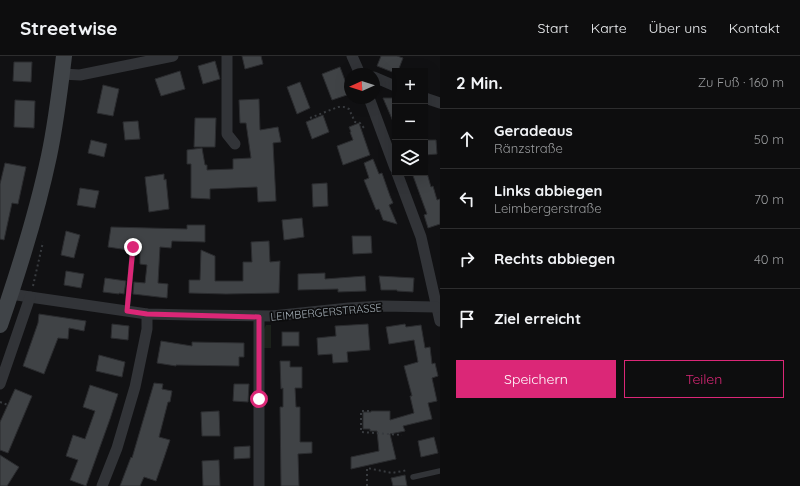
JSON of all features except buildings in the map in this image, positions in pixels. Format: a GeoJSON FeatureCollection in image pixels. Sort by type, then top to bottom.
{"type":"FeatureCollection","features":[{"type":"Feature","properties":{"kind":"main road"},"geometry":{"type":"LineString","coordinates":[[0,325],[32,225],[50,154],[64,56]]}},
{"type":"Feature","properties":{"kind":"street"},"geometry":{"type":"LineString","coordinates":[[62,74],[80,75],[173,56]]}},
{"type":"Feature","properties":{"kind":"street"},"geometry":{"type":"LineString","coordinates":[[227,56],[227,134],[235,144]]}},
{"type":"Feature","properties":{"kind":"street"},"geometry":{"type":"LineString","coordinates":[[352,56],[357,68]]}},
{"type":"Feature","properties":{"kind":"street"},"geometry":{"type":"LineString","coordinates":[[380,80],[392,85]]}},
{"type":"Feature","properties":{"kind":"street"},"geometry":{"type":"LineString","coordinates":[[428,99],[440,103]]}},
{"type":"Feature","properties":{"kind":"street"},"geometry":{"type":"LineString","coordinates":[[371,104],[392,160]]}},
{"type":"Feature","properties":{"kind":"street"},"geometry":{"type":"LineString","coordinates":[[398,176],[421,237],[440,321]]}},
{"type":"Feature","properties":{"kind":"street","name":"LEIMBERGERSTRASSE"},"geometry":{"type":"LineString","coordinates":[[10,294],[147,314],[259,317],[382,306],[436,307]]}},
{"type":"Feature","properties":{"kind":"street"},"geometry":{"type":"LineString","coordinates":[[0,384],[30,297]]}},
{"type":"Feature","properties":{"kind":"street"},"geometry":{"type":"LineString","coordinates":[[102,486],[117,448],[135,387],[147,329],[147,314]]}},
{"type":"Feature","properties":{"kind":"street"},"geometry":{"type":"LineString","coordinates":[[259,317],[259,486]]}},
{"type":"Feature","properties":{"kind":"lane"},"geometry":{"type":"LineString","coordinates":[[127,311],[133,247]]}},
{"type":"Feature","properties":{"kind":"lane"},"geometry":{"type":"LineString","coordinates":[[413,477],[440,471]]}},
{"type":"Feature","properties":{"kind":"path"},"geometry":{"type":"LineString","coordinates":[[310,118],[338,107],[344,107],[349,109],[355,122],[360,122],[364,128]]}},
{"type":"Feature","properties":{"kind":"path"},"geometry":{"type":"LineString","coordinates":[[30,297],[44,238]]}},
{"type":"Feature","properties":{"kind":"path"},"geometry":{"type":"LineString","coordinates":[[0,402],[8,405]]}},
{"type":"Feature","properties":{"kind":"path"},"geometry":{"type":"LineString","coordinates":[[369,411],[361,411],[361,432],[402,435]]}},
{"type":"Feature","properties":{"kind":"path"},"geometry":{"type":"LineString","coordinates":[[367,486],[367,468],[392,473],[411,469]]}},
{"type":"Feature","properties":{"kind":"shaded area"},"geometry":{"type":"Polygon","coordinates":[[[266,325],[271,325],[271,348],[264,348],[264,329],[266,325]]]}},
{"type":"Feature","properties":{"kind":"route"},"geometry":{"type":"LineString","coordinates":[[133,247],[127,311],[147,314],[259,317],[259,399]]}}]}
